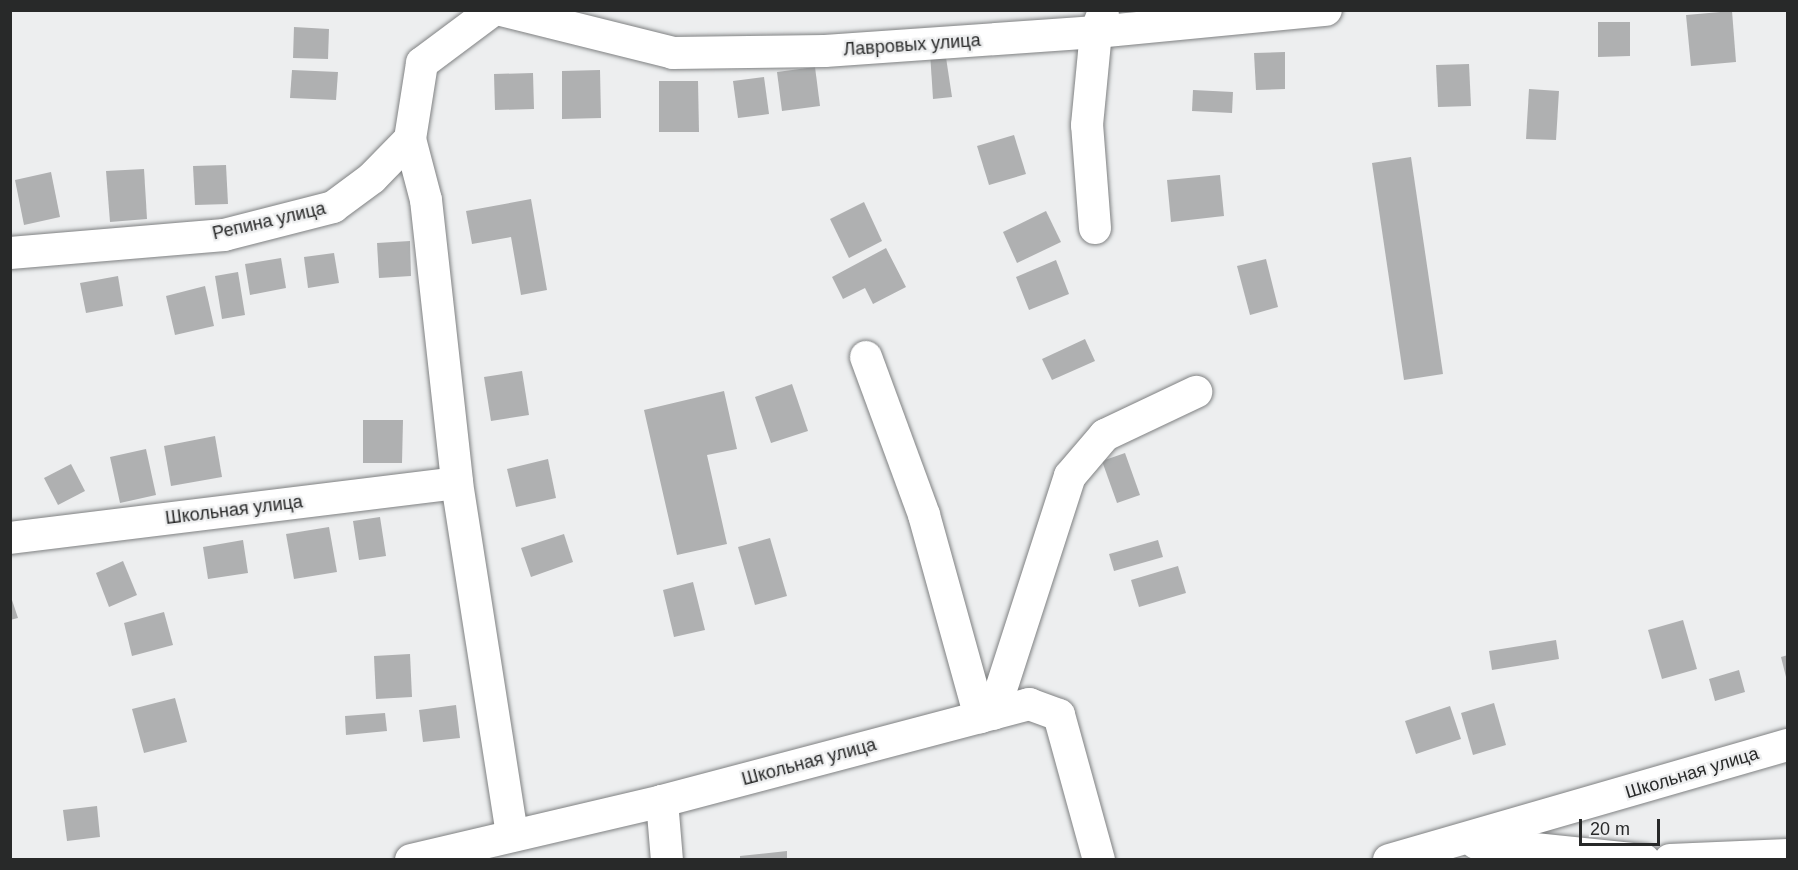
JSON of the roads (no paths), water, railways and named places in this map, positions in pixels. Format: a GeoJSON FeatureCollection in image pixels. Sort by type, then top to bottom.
{"type":"FeatureCollection","features":[{"type":"Feature","properties":{"kind":"street"},"geometry":{"type":"LineString","coordinates":[[493,10],[422,63],[410,139],[426,200],[457,483],[512,835]]}},
{"type":"Feature","properties":{"kind":"street","name":"Лавровых улица"},"geometry":{"type":"LineString","coordinates":[[501,10],[673,53],[825,51],[1100,22],[1326,10]]}},
{"type":"Feature","properties":{"kind":"street"},"geometry":{"type":"LineString","coordinates":[[1095,228],[1087,125],[1100,22]]}},
{"type":"Feature","properties":{"kind":"street","name":"Репина улица"},"geometry":{"type":"LineString","coordinates":[[10,253],[224,235],[333,207],[372,178],[410,139]]}},
{"type":"Feature","properties":{"kind":"street"},"geometry":{"type":"LineString","coordinates":[[866,357],[924,515],[986,715]]}},
{"type":"Feature","properties":{"kind":"street"},"geometry":{"type":"LineString","coordinates":[[986,715],[1070,476],[1105,435],[1196,392]]}},
{"type":"Feature","properties":{"kind":"street","name":"Школьная улица"},"geometry":{"type":"LineString","coordinates":[[10,538],[457,483]]}},
{"type":"Feature","properties":{"kind":"street","name":"Школьная улица"},"geometry":{"type":"LineString","coordinates":[[411,860],[662,801],[1029,704],[1059,715],[1100,860]]}},
{"type":"Feature","properties":{"kind":"street","name":"Школьная улица"},"geometry":{"type":"LineString","coordinates":[[1389,860],[1460,842],[1788,745]]}},
{"type":"Feature","properties":{"kind":"street"},"geometry":{"type":"LineString","coordinates":[[662,801],[667,860]]}},
{"type":"Feature","properties":{"kind":"street"},"geometry":{"type":"LineString","coordinates":[[1460,842],[1644,860]]}},
{"type":"Feature","properties":{"kind":"street"},"geometry":{"type":"LineString","coordinates":[[1670,860],[1788,855]]}}]}
